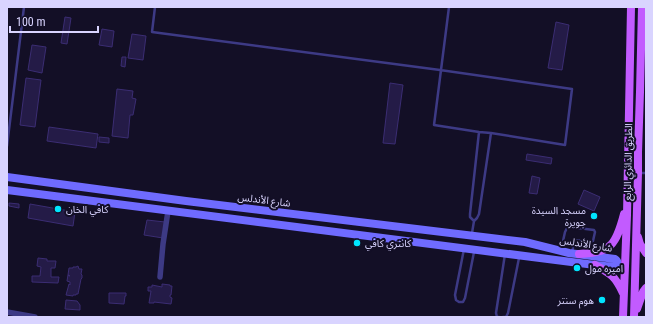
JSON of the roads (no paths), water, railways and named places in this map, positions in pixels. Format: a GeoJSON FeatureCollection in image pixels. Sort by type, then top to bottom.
{"type":"FeatureCollection","features":[{"type":"Feature","properties":{"kind":"main road","name":"الطريق الدائري الرابع"},"geometry":{"type":"LineString","coordinates":[[623,317],[628,200],[631,7]]}},
{"type":"Feature","properties":{"kind":"main road","name":"الطريق الدائري الرابع"},"geometry":{"type":"LineString","coordinates":[[634,317],[636,231],[642,173],[638,152],[643,92],[642,7]]}},
{"type":"Feature","properties":{"kind":"main road","name":"شارع الأندلس"},"geometry":{"type":"LineString","coordinates":[[7,177],[194,202],[534,244],[561,251],[615,259],[618,264],[614,267],[595,265],[7,190]]}},
{"type":"Feature","properties":{"kind":"main road"},"geometry":{"type":"LineString","coordinates":[[575,253],[593,254],[606,249],[612,244],[619,232],[628,200]]}},
{"type":"Feature","properties":{"kind":"main road"},"geometry":{"type":"LineString","coordinates":[[636,231],[640,244],[646,253]]}},
{"type":"Feature","properties":{"kind":"main road"},"geometry":{"type":"LineString","coordinates":[[470,249],[472,236]]}},
{"type":"Feature","properties":{"kind":"main road"},"geometry":{"type":"LineString","coordinates":[[595,265],[613,276],[619,284],[624,296]]}},
{"type":"Feature","properties":{"kind":"main road"},"geometry":{"type":"LineString","coordinates":[[634,317],[640,299],[646,288]]}},
{"type":"Feature","properties":{"kind":"street"},"geometry":{"type":"LineString","coordinates":[[160,277],[168,211]]}},
{"type":"Feature","properties":{"kind":"street"},"geometry":{"type":"LineString","coordinates":[[7,312],[36,317]]}},
{"type":"Feature","properties":{"kind":"lane"},"geometry":{"type":"LineString","coordinates":[[7,146],[24,7]]}},
{"type":"Feature","properties":{"kind":"lane"},"geometry":{"type":"LineString","coordinates":[[155,7],[152,32],[440,70],[572,89],[565,145],[491,133],[434,126],[440,70],[449,7]]}},
{"type":"Feature","properties":{"kind":"lane"},"geometry":{"type":"LineString","coordinates":[[474,221],[470,217],[470,214],[479,132]]}},
{"type":"Feature","properties":{"kind":"lane"},"geometry":{"type":"LineString","coordinates":[[472,236],[474,221],[479,214],[491,133]]}},
{"type":"Feature","properties":{"kind":"lane"},"geometry":{"type":"LineString","coordinates":[[561,251],[567,228],[570,227],[594,230],[593,241],[575,240],[575,253]]}},
{"type":"Feature","properties":{"kind":"lane"},"geometry":{"type":"LineString","coordinates":[[470,249],[465,298],[463,302],[459,302],[456,300],[455,295],[470,249]]}},
{"type":"Feature","properties":{"kind":"lane"},"geometry":{"type":"LineString","coordinates":[[499,317],[496,313],[505,253]]}},
{"type":"Feature","properties":{"kind":"lane"},"geometry":{"type":"LineString","coordinates":[[503,317],[506,317],[508,312],[520,255]]}},
{"type":"Feature","properties":{"kind":"place","name":"كافي الخان"},"geometry":{"type":"Point","coordinates":[58,209]}},
{"type":"Feature","properties":{"kind":"place","name":"مسجد السيدة جويرة"},"geometry":{"type":"Point","coordinates":[594,216]}},
{"type":"Feature","properties":{"kind":"place","name":"كانتري كافي"},"geometry":{"type":"Point","coordinates":[357,243]}},
{"type":"Feature","properties":{"kind":"place","name":"اميره مول"},"geometry":{"type":"Point","coordinates":[577,268]}},
{"type":"Feature","properties":{"kind":"place","name":"هوم سنتر"},"geometry":{"type":"Point","coordinates":[602,300]}}]}
